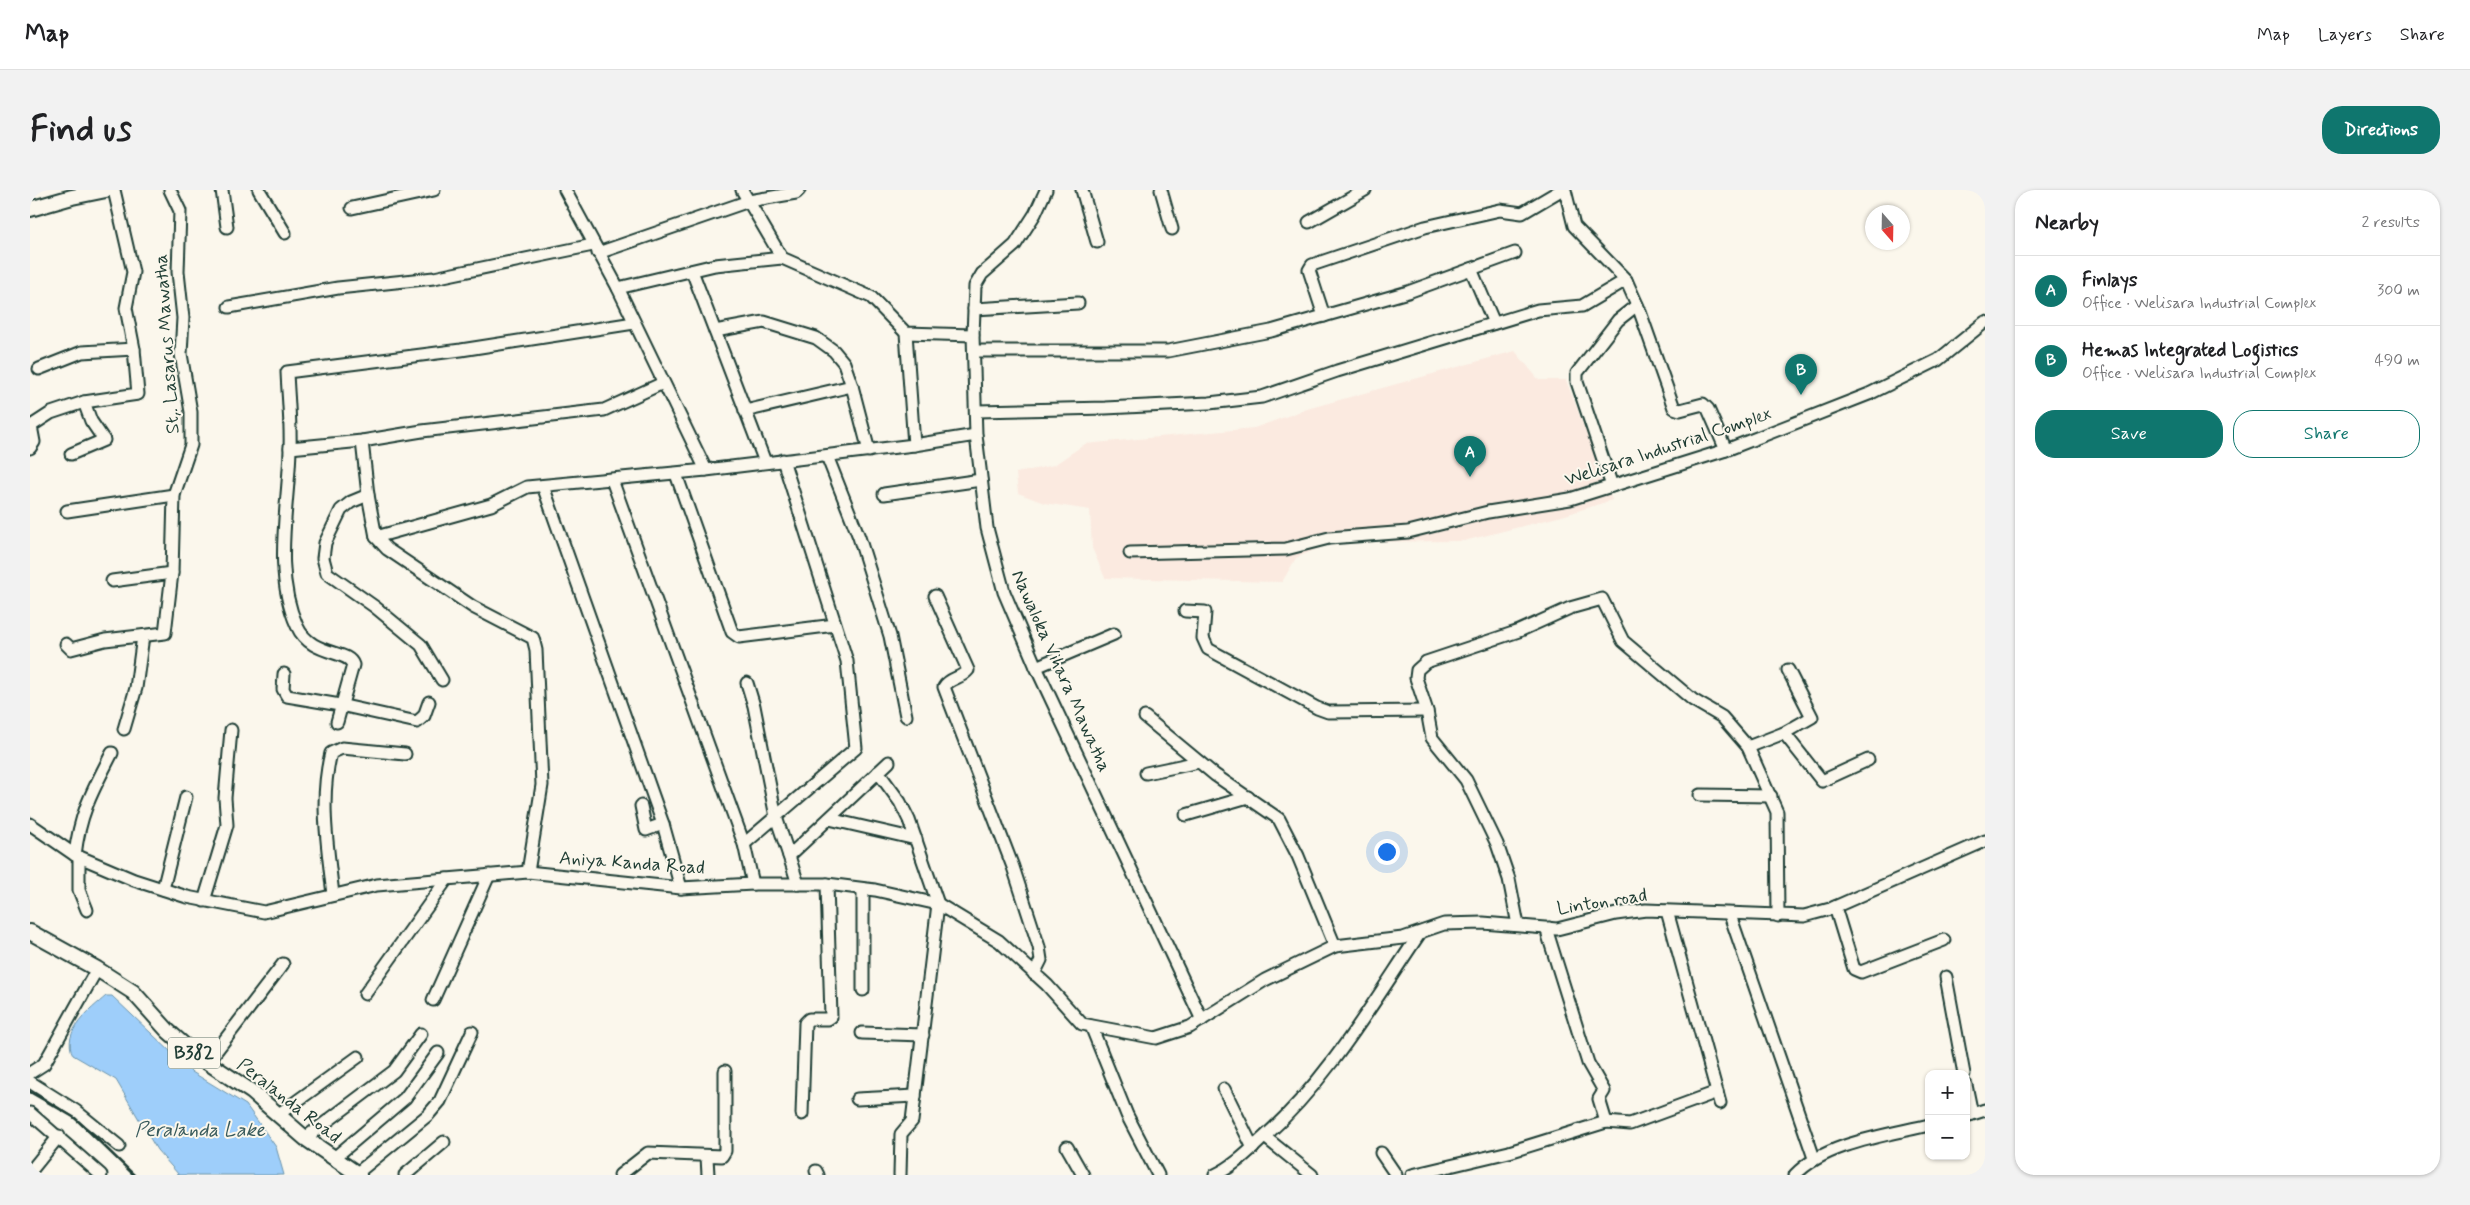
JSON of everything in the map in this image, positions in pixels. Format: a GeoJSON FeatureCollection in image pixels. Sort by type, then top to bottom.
{"type":"FeatureCollection","features":[{"type":"Feature","properties":{"kind":"main road"},"geometry":{"type":"LineString","coordinates":[[30,209],[71,193],[106,190]]}},
{"type":"Feature","properties":{"kind":"main road","name":"Peralanda Road"},"geometry":{"type":"LineString","coordinates":[[30,932],[97,969],[133,992],[168,1031],[207,1063],[252,1092],[333,1159],[358,1174]]}},
{"type":"Feature","properties":{"kind":"street"},"geometry":{"type":"LineString","coordinates":[[30,448],[34,442],[31,426],[51,413],[84,402],[134,396],[138,391],[134,349],[126,308],[133,272],[114,190]]}},
{"type":"Feature","properties":{"kind":"street","name":"St,. Lasarus Mawatha"},"geometry":{"type":"LineString","coordinates":[[66,644],[71,649],[105,640],[165,633],[172,573],[174,495],[191,445],[192,412],[181,354],[183,318],[178,272],[180,211],[170,190]]}},
{"type":"Feature","properties":{"kind":"street"},"geometry":{"type":"LineString","coordinates":[[222,190],[226,227]]}},
{"type":"Feature","properties":{"kind":"street"},"geometry":{"type":"LineString","coordinates":[[259,190],[285,234]]}},
{"type":"Feature","properties":{"kind":"street"},"geometry":{"type":"LineString","coordinates":[[352,208],[434,190]]}},
{"type":"Feature","properties":{"kind":"street"},"geometry":{"type":"LineString","coordinates":[[565,190],[595,249],[618,288],[706,470]]}},
{"type":"Feature","properties":{"kind":"street"},"geometry":{"type":"LineString","coordinates":[[742,190],[782,258]]}},
{"type":"Feature","properties":{"kind":"street"},"geometry":{"type":"LineString","coordinates":[[228,307],[338,288],[434,278],[595,249],[749,201],[796,193],[799,190]]}},
{"type":"Feature","properties":{"kind":"street","name":"Nawaloka Vihara Mawatha"},"geometry":{"type":"LineString","coordinates":[[1046,190],[1035,214],[1015,245],[982,274],[975,286],[973,335],[976,435],[987,528],[1004,592],[1036,667],[1202,1020]]}},
{"type":"Feature","properties":{"kind":"street"},"geometry":{"type":"LineString","coordinates":[[1082,190],[1097,242]]}},
{"type":"Feature","properties":{"kind":"street"},"geometry":{"type":"LineString","coordinates":[[1161,190],[1172,229]]}},
{"type":"Feature","properties":{"kind":"street"},"geometry":{"type":"LineString","coordinates":[[1309,222],[1365,190]]}},
{"type":"Feature","properties":{"kind":"street"},"geometry":{"type":"LineString","coordinates":[[1324,316],[1309,270],[1312,265],[1425,227],[1500,210],[1522,213],[1561,190]]}},
{"type":"Feature","properties":{"kind":"street"},"geometry":{"type":"LineString","coordinates":[[1565,190],[1574,226],[1626,280],[1637,305],[1674,408],[1680,410],[1703,404],[1708,409],[1726,450]]}},
{"type":"Feature","properties":{"kind":"street"},"geometry":{"type":"LineString","coordinates":[[974,351],[1168,351],[1271,332],[1408,292],[1515,254]]}},
{"type":"Feature","properties":{"kind":"street"},"geometry":{"type":"LineString","coordinates":[[618,288],[715,265],[782,258],[871,298],[906,332],[973,335]]}},
{"type":"Feature","properties":{"kind":"street"},"geometry":{"type":"LineString","coordinates":[[1471,269],[1494,323]]}},
{"type":"Feature","properties":{"kind":"street"},"geometry":{"type":"LineString","coordinates":[[692,271],[765,462]]}},
{"type":"Feature","properties":{"kind":"street"},"geometry":{"type":"LineString","coordinates":[[976,411],[1114,408],[1209,403],[1262,397],[1337,371],[1538,310],[1582,306],[1626,280]]}},
{"type":"Feature","properties":{"kind":"street"},"geometry":{"type":"LineString","coordinates":[[974,309],[1078,303]]}},
{"type":"Feature","properties":{"kind":"street"},"geometry":{"type":"LineString","coordinates":[[1612,486],[1577,382],[1577,373],[1618,320],[1637,305]]}},
{"type":"Feature","properties":{"kind":"street"},"geometry":{"type":"LineString","coordinates":[[715,331],[764,322],[816,338],[834,351],[844,363],[861,415],[869,451]]}},
{"type":"Feature","properties":{"kind":"street","name":"Welisara Industrial Complex"},"geometry":{"type":"LineString","coordinates":[[1130,553],[1286,550],[1329,538],[1408,532],[1488,512],[1570,500],[1726,450],[1869,394],[1929,364],[1985,322]]}},
{"type":"Feature","properties":{"kind":"street"},"geometry":{"type":"LineString","coordinates":[[337,722],[340,705],[353,665],[352,660],[347,656],[322,650],[305,639],[297,626],[286,587],[283,564],[290,448],[288,372],[461,350],[634,323]]}},
{"type":"Feature","properties":{"kind":"street"},"geometry":{"type":"LineString","coordinates":[[906,332],[914,445]]}},
{"type":"Feature","properties":{"kind":"street"},"geometry":{"type":"LineString","coordinates":[[39,369],[82,352],[134,349]]}},
{"type":"Feature","properties":{"kind":"street"},"geometry":{"type":"LineString","coordinates":[[290,448],[362,442],[422,431],[604,410],[663,384]]}},
{"type":"Feature","properties":{"kind":"street"},"geometry":{"type":"LineString","coordinates":[[745,411],[852,386]]}},
{"type":"Feature","properties":{"kind":"street"},"geometry":{"type":"LineString","coordinates":[[71,454],[104,440],[91,421],[84,402]]}},
{"type":"Feature","properties":{"kind":"street"},"geometry":{"type":"LineString","coordinates":[[376,537],[491,505],[527,487],[676,474],[869,451],[976,435]]}},
{"type":"Feature","properties":{"kind":"street"},"geometry":{"type":"LineString","coordinates":[[362,442],[368,495],[376,537],[387,549],[473,607],[533,638],[536,650],[542,785],[528,872]]}},
{"type":"Feature","properties":{"kind":"street"},"geometry":{"type":"LineString","coordinates":[[827,456],[859,537],[890,636],[906,716]]}},
{"type":"Feature","properties":{"kind":"street"},"geometry":{"type":"LineString","coordinates":[[744,844],[856,748],[847,661],[783,460]]}},
{"type":"Feature","properties":{"kind":"street"},"geometry":{"type":"LineString","coordinates":[[676,474],[732,632],[739,636],[836,625]]}},
{"type":"Feature","properties":{"kind":"street"},"geometry":{"type":"LineString","coordinates":[[612,480],[744,844],[754,884]]}},
{"type":"Feature","properties":{"kind":"street"},"geometry":{"type":"LineString","coordinates":[[884,494],[981,480]]}},
{"type":"Feature","properties":{"kind":"street"},"geometry":{"type":"LineString","coordinates":[[543,486],[663,824],[681,888]]}},
{"type":"Feature","properties":{"kind":"street"},"geometry":{"type":"LineString","coordinates":[[67,511],[174,495]]}},
{"type":"Feature","properties":{"kind":"street"},"geometry":{"type":"LineString","coordinates":[[368,495],[351,502],[341,510],[325,543],[323,558],[327,573],[375,607],[421,645],[442,680]]}},
{"type":"Feature","properties":{"kind":"street"},"geometry":{"type":"LineString","coordinates":[[112,581],[172,573]]}},
{"type":"Feature","properties":{"kind":"street"},"geometry":{"type":"LineString","coordinates":[[935,596],[968,670],[964,675],[947,681],[944,687],[1013,867],[1036,938],[1041,960],[1034,974]]}},
{"type":"Feature","properties":{"kind":"street"},"geometry":{"type":"LineString","coordinates":[[1518,925],[1509,879],[1497,844],[1466,780],[1432,738],[1427,711],[1416,678],[1417,670],[1426,662],[1519,631],[1570,608],[1602,600],[1622,641],[1693,700],[1722,717],[1748,747],[1772,796],[1776,812],[1778,916]]}},
{"type":"Feature","properties":{"kind":"street"},"geometry":{"type":"LineString","coordinates":[[1185,611],[1205,612],[1203,638],[1208,649],[1316,708],[1328,712],[1427,711]]}},
{"type":"Feature","properties":{"kind":"street"},"geometry":{"type":"LineString","coordinates":[[1036,667],[1114,634]]}},
{"type":"Feature","properties":{"kind":"street"},"geometry":{"type":"LineString","coordinates":[[124,729],[136,688],[143,636]]}},
{"type":"Feature","properties":{"kind":"street"},"geometry":{"type":"LineString","coordinates":[[1748,747],[1784,733],[1812,717],[1788,670]]}},
{"type":"Feature","properties":{"kind":"street"},"geometry":{"type":"LineString","coordinates":[[284,674],[283,689],[287,696],[340,705],[417,722],[424,716],[428,702]]}},
{"type":"Feature","properties":{"kind":"street"},"geometry":{"type":"LineString","coordinates":[[747,683],[754,706],[776,817],[798,884]]}},
{"type":"Feature","properties":{"kind":"street"},"geometry":{"type":"LineString","coordinates":[[1145,717],[1199,762],[1279,819],[1298,856],[1335,946]]}},
{"type":"Feature","properties":{"kind":"street"},"geometry":{"type":"LineString","coordinates":[[204,900],[227,825],[225,798],[231,730]]}},
{"type":"Feature","properties":{"kind":"street"},"geometry":{"type":"LineString","coordinates":[[1784,733],[1822,781],[1868,760]]}},
{"type":"Feature","properties":{"kind":"street"},"geometry":{"type":"LineString","coordinates":[[334,895],[325,829],[325,787],[331,753],[342,748],[405,754]]}},
{"type":"Feature","properties":{"kind":"street"},"geometry":{"type":"LineString","coordinates":[[86,910],[79,890],[78,827],[88,799],[112,753]]}},
{"type":"Feature","properties":{"kind":"street"},"geometry":{"type":"LineString","coordinates":[[789,856],[889,762]]}},
{"type":"Feature","properties":{"kind":"street"},"geometry":{"type":"LineString","coordinates":[[1146,773],[1199,762]]}},
{"type":"Feature","properties":{"kind":"street"},"geometry":{"type":"LineString","coordinates":[[878,772],[900,802],[916,839],[938,904],[912,1121],[902,1134],[900,1175]]}},
{"type":"Feature","properties":{"kind":"street"},"geometry":{"type":"LineString","coordinates":[[1700,795],[1772,796]]}},
{"type":"Feature","properties":{"kind":"street"},"geometry":{"type":"LineString","coordinates":[[163,889],[186,797]]}},
{"type":"Feature","properties":{"kind":"street"},"geometry":{"type":"LineString","coordinates":[[1186,815],[1248,797]]}},
{"type":"Feature","properties":{"kind":"street"},"geometry":{"type":"LineString","coordinates":[[641,806],[646,830],[663,824]]}},
{"type":"Feature","properties":{"kind":"street"},"geometry":{"type":"LineString","coordinates":[[829,819],[916,839]]}},
{"type":"Feature","properties":{"kind":"street","name":"Aniya Kanda Road"},"geometry":{"type":"LineString","coordinates":[[30,824],[77,856],[134,880],[204,900],[264,912],[377,885],[528,872],[681,888],[754,884],[827,884],[863,889],[938,904],[999,941],[1082,1024],[1156,1038],[1202,1020]]}},
{"type":"Feature","properties":{"kind":"street","name":"Linton road"},"geometry":{"type":"LineString","coordinates":[[1202,1020],[1265,980],[1335,946],[1387,941],[1420,933],[1444,924],[1483,923],[1556,928],[1616,914],[1646,910],[1730,915],[1804,916],[1835,907],[1985,841]]}},
{"type":"Feature","properties":{"kind":"street"},"geometry":{"type":"LineString","coordinates":[[433,1000],[489,875]]}},
{"type":"Feature","properties":{"kind":"street"},"geometry":{"type":"LineString","coordinates":[[365,994],[447,879]]}},
{"type":"Feature","properties":{"kind":"street"},"geometry":{"type":"LineString","coordinates":[[802,1114],[805,1023],[807,1020],[828,1019],[831,1017],[827,884]]}},
{"type":"Feature","properties":{"kind":"street"},"geometry":{"type":"LineString","coordinates":[[862,990],[863,889]]}},
{"type":"Feature","properties":{"kind":"street"},"geometry":{"type":"LineString","coordinates":[[1835,907],[1854,970],[1861,972],[1944,940]]}},
{"type":"Feature","properties":{"kind":"street"},"geometry":{"type":"LineString","coordinates":[[1412,1175],[1509,1152],[1606,1122],[1630,1124],[1719,1098],[1667,911]]}},
{"type":"Feature","properties":{"kind":"street"},"geometry":{"type":"LineString","coordinates":[[1730,915],[1814,1158]]}},
{"type":"Feature","properties":{"kind":"street"},"geometry":{"type":"LineString","coordinates":[[1549,928],[1548,935],[1588,1063],[1604,1091],[1599,1099],[1606,1122]]}},
{"type":"Feature","properties":{"kind":"street"},"geometry":{"type":"LineString","coordinates":[[1215,1175],[1228,1172],[1308,1094],[1332,1064],[1420,933]]}},
{"type":"Feature","properties":{"kind":"street"},"geometry":{"type":"LineString","coordinates":[[207,1063],[283,964]]}},
{"type":"Feature","properties":{"kind":"street"},"geometry":{"type":"LineString","coordinates":[[30,1073],[44,1064],[97,969]]}},
{"type":"Feature","properties":{"kind":"street"},"geometry":{"type":"LineString","coordinates":[[1946,977],[1963,1070]]}},
{"type":"Feature","properties":{"kind":"street"},"geometry":{"type":"LineString","coordinates":[[1091,1026],[1127,1115],[1158,1175]]}},
{"type":"Feature","properties":{"kind":"street"},"geometry":{"type":"LineString","coordinates":[[358,1174],[434,1108],[448,1084],[472,1032]]}},
{"type":"Feature","properties":{"kind":"street"},"geometry":{"type":"LineString","coordinates":[[306,1138],[394,1071],[420,1034]]}},
{"type":"Feature","properties":{"kind":"street"},"geometry":{"type":"LineString","coordinates":[[862,1034],[923,1035]]}},
{"type":"Feature","properties":{"kind":"street"},"geometry":{"type":"LineString","coordinates":[[333,1159],[405,1098],[438,1053]]}},
{"type":"Feature","properties":{"kind":"street"},"geometry":{"type":"LineString","coordinates":[[279,1114],[358,1057]]}},
{"type":"Feature","properties":{"kind":"street"},"geometry":{"type":"LineString","coordinates":[[620,1175],[648,1153],[722,1156],[725,1151],[725,1071]]}},
{"type":"Feature","properties":{"kind":"street"},"geometry":{"type":"LineString","coordinates":[[30,1082],[76,1111],[119,1146]]}},
{"type":"Feature","properties":{"kind":"street"},"geometry":{"type":"LineString","coordinates":[[1224,1090],[1253,1148]]}},
{"type":"Feature","properties":{"kind":"street"},"geometry":{"type":"LineString","coordinates":[[857,1099],[915,1096]]}},
{"type":"Feature","properties":{"kind":"street"},"geometry":{"type":"LineString","coordinates":[[1970,1115],[1985,1110]]}},
{"type":"Feature","properties":{"kind":"street"},"geometry":{"type":"LineString","coordinates":[[30,1112],[101,1175]]}},
{"type":"Feature","properties":{"kind":"street"},"geometry":{"type":"LineString","coordinates":[[1798,1174],[1814,1158],[1867,1140],[1925,1126]]}},
{"type":"Feature","properties":{"kind":"street"},"geometry":{"type":"LineString","coordinates":[[30,1172],[59,1136]]}},
{"type":"Feature","properties":{"kind":"street"},"geometry":{"type":"LineString","coordinates":[[1265,1137],[1312,1175]]}},
{"type":"Feature","properties":{"kind":"street"},"geometry":{"type":"LineString","coordinates":[[405,1175],[444,1142]]}},
{"type":"Feature","properties":{"kind":"street"},"geometry":{"type":"LineString","coordinates":[[1068,1146],[1084,1175]]}},
{"type":"Feature","properties":{"kind":"street"},"geometry":{"type":"LineString","coordinates":[[1381,1154],[1396,1175]]}},
{"type":"Feature","properties":{"kind":"street"},"geometry":{"type":"LineString","coordinates":[[707,1156],[708,1175]]}},
{"type":"Feature","properties":{"kind":"shaded area"},"geometry":{"type":"Polygon","coordinates":[[[1515,351],[1539,380],[1566,380],[1612,500],[1562,516],[1464,541],[1333,542],[1296,558],[1282,582],[1105,578],[1092,548],[1090,510],[1044,503],[1018,493],[1016,473],[1054,465],[1085,444],[1254,428],[1307,409],[1515,351]]]}},
{"type":"Feature","properties":{"kind":"water","name":"Peralanda Lake"},"geometry":{"type":"Polygon","coordinates":[[[106,996],[112,996],[192,1072],[246,1105],[276,1147],[284,1175],[179,1175],[157,1150],[116,1080],[73,1055],[70,1046],[74,1029],[85,1014],[106,996]]]}},
{"type":"Feature","properties":{"kind":"railway"},"geometry":{"type":"LineString","coordinates":[[30,1092],[75,1118],[134,1175]]}},
{"type":"Feature","properties":{"kind":"place","name":"Hemas Integrated Logistics"},"geometry":{"type":"Point","coordinates":[1801,395]}},
{"type":"Feature","properties":{"kind":"place","name":"Finlays"},"geometry":{"type":"Point","coordinates":[1470,477]}}]}
